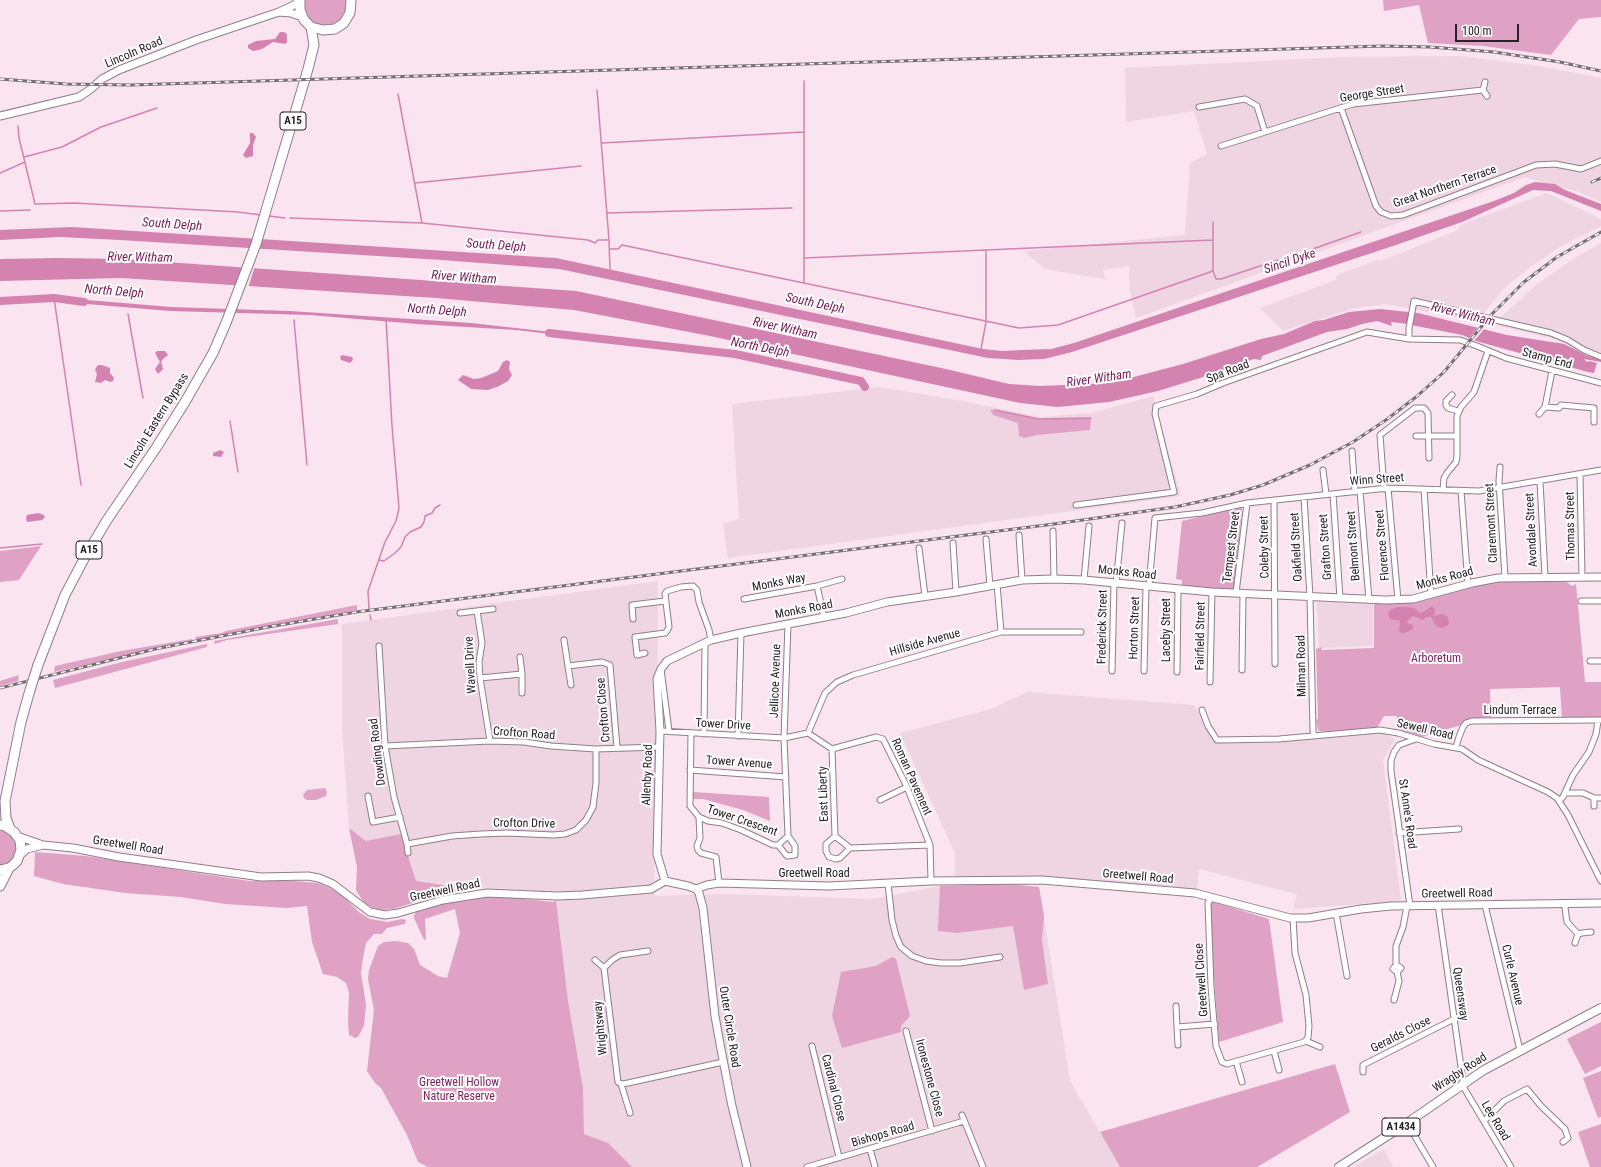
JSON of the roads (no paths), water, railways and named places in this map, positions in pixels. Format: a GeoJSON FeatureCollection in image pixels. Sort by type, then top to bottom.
{"type":"FeatureCollection","features":[{"type":"Feature","properties":{"kind":"highway"},"geometry":{"type":"LineString","coordinates":[[299,0],[302,17],[311,27],[319,30],[327,30]]}},
{"type":"Feature","properties":{"kind":"highway","name":"A15"},"geometry":{"type":"LineString","coordinates":[[327,30],[338,27],[346,20],[351,10],[351,0]]}},
{"type":"Feature","properties":{"kind":"highway","name":"Lincoln Eastern Bypass"},"geometry":{"type":"LineString","coordinates":[[311,27],[314,45]]}},
{"type":"Feature","properties":{"kind":"highway","name":"Lincoln Eastern Bypass"},"geometry":{"type":"LineString","coordinates":[[0,812],[5,801],[21,722],[30,690],[65,595],[84,557],[107,520],[159,444],[213,353],[239,293],[270,197],[314,45],[327,30]]}},
{"type":"Feature","properties":{"kind":"highway","name":"Lincoln Eastern Bypass"},"geometry":{"type":"LineString","coordinates":[[5,801],[6,818],[10,829]]}},
{"type":"Feature","properties":{"kind":"highway"},"geometry":{"type":"LineString","coordinates":[[0,825],[10,829],[17,836],[21,845],[20,855],[13,865],[4,869],[0,886]]}},
{"type":"Feature","properties":{"kind":"main road","name":"Lincoln Road"},"geometry":{"type":"LineString","coordinates":[[0,116],[78,97],[91,89],[102,79],[119,70],[196,40],[279,12],[294,5],[299,0]]}},
{"type":"Feature","properties":{"kind":"main road","name":"Lincoln Road"},"geometry":{"type":"LineString","coordinates":[[279,12],[291,13],[302,17]]}},
{"type":"Feature","properties":{"kind":"main road","name":"Monks Road"},"geometry":{"type":"LineString","coordinates":[[661,668],[671,659],[708,641],[741,633],[846,613],[887,602],[956,592],[1022,580],[1084,580],[1212,592],[1369,600],[1398,600],[1505,577],[1601,577]]}},
{"type":"Feature","properties":{"kind":"main road","name":"Allenby Road"},"geometry":{"type":"LineString","coordinates":[[661,668],[657,683],[660,731],[658,854],[665,881]]}},
{"type":"Feature","properties":{"kind":"main road","name":"Greetwell Road"},"geometry":{"type":"LineString","coordinates":[[17,836],[43,845],[73,848],[119,857],[260,877],[308,876],[319,878],[333,884],[367,910],[379,915],[398,913],[443,900],[487,893],[557,896],[582,895],[651,889],[665,881]]}},
{"type":"Feature","properties":{"kind":"main road","name":"Greetwell Road"},"geometry":{"type":"LineString","coordinates":[[20,855],[27,849],[43,845]]}},
{"type":"Feature","properties":{"kind":"main road","name":"Greetwell Road"},"geometry":{"type":"LineString","coordinates":[[696,889],[719,883],[815,886],[931,881],[1042,880],[1195,893],[1292,918],[1309,917],[1365,908],[1485,904],[1601,903]]}},
{"type":"Feature","properties":{"kind":"main road"},"geometry":{"type":"LineString","coordinates":[[665,881],[696,889]]}},
{"type":"Feature","properties":{"kind":"main road","name":"Outer Circle Road"},"geometry":{"type":"LineString","coordinates":[[696,889],[703,908],[715,1016],[723,1062],[748,1167]]}},
{"type":"Feature","properties":{"kind":"main road","name":"Wragby Road"},"geometry":{"type":"LineString","coordinates":[[1339,1167],[1407,1123],[1484,1070],[1601,1008]]}},
{"type":"Feature","properties":{"kind":"street"},"geometry":{"type":"LineString","coordinates":[[1485,82],[1483,90],[1487,96]]}},
{"type":"Feature","properties":{"kind":"street","name":"George Street"},"geometry":{"type":"LineString","coordinates":[[1221,146],[1353,104],[1483,90]]}},
{"type":"Feature","properties":{"kind":"street"},"geometry":{"type":"LineString","coordinates":[[1199,106],[1245,100],[1257,106],[1265,132]]}},
{"type":"Feature","properties":{"kind":"street","name":"Great Northern Terrace"},"geometry":{"type":"LineString","coordinates":[[1341,108],[1376,206],[1381,212],[1391,216],[1403,215],[1536,165],[1555,164],[1581,169],[1601,161]]}},
{"type":"Feature","properties":{"kind":"street"},"geometry":{"type":"LineString","coordinates":[[1409,339],[1409,328],[1414,301],[1551,333],[1601,357]]}},
{"type":"Feature","properties":{"kind":"street","name":"Spa Road"},"geometry":{"type":"LineString","coordinates":[[1076,505],[1174,492],[1155,414],[1156,406],[1197,394],[1223,383],[1368,332],[1409,339],[1456,340],[1474,344],[1488,351]]}},
{"type":"Feature","properties":{"kind":"street"},"geometry":{"type":"LineString","coordinates":[[1443,490],[1444,478],[1453,467],[1457,456],[1456,416],[1458,411],[1474,392],[1488,351]]}},
{"type":"Feature","properties":{"kind":"street","name":"Stamp End"},"geometry":{"type":"LineString","coordinates":[[1488,351],[1506,358],[1601,383]]}},
{"type":"Feature","properties":{"kind":"street"},"geometry":{"type":"LineString","coordinates":[[1539,414],[1545,407],[1552,371]]}},
{"type":"Feature","properties":{"kind":"street"},"geometry":{"type":"LineString","coordinates":[[1452,395],[1446,401],[1446,405],[1448,408],[1458,411]]}},
{"type":"Feature","properties":{"kind":"street"},"geometry":{"type":"LineString","coordinates":[[1545,407],[1559,408],[1562,405],[1594,408],[1594,422]]}},
{"type":"Feature","properties":{"kind":"street","name":"Florence Street"},"geometry":{"type":"LineString","coordinates":[[1398,600],[1380,435],[1415,408],[1424,408],[1428,413],[1429,436]]}},
{"type":"Feature","properties":{"kind":"street"},"geometry":{"type":"LineString","coordinates":[[1416,436],[1456,436]]}},
{"type":"Feature","properties":{"kind":"street"},"geometry":{"type":"LineString","coordinates":[[1429,436],[1429,458]]}},
{"type":"Feature","properties":{"kind":"street","name":"Belmont Street"},"geometry":{"type":"LineString","coordinates":[[1352,451],[1358,491],[1369,600]]}},
{"type":"Feature","properties":{"kind":"street","name":"Claremont Street"},"geometry":{"type":"LineString","coordinates":[[1500,467],[1505,577]]}},
{"type":"Feature","properties":{"kind":"street"},"geometry":{"type":"LineString","coordinates":[[1323,470],[1326,494]]}},
{"type":"Feature","properties":{"kind":"street","name":"Winn Street"},"geometry":{"type":"LineString","coordinates":[[1155,518],[1202,513],[1247,503],[1358,491],[1424,489],[1479,491],[1601,470]]}},
{"type":"Feature","properties":{"kind":"street","name":"Thomas Street"},"geometry":{"type":"LineString","coordinates":[[1580,474],[1582,577]]}},
{"type":"Feature","properties":{"kind":"street","name":"Avondale Street"},"geometry":{"type":"LineString","coordinates":[[1540,481],[1545,577]]}},
{"type":"Feature","properties":{"kind":"street"},"geometry":{"type":"LineString","coordinates":[[1424,489],[1431,594]]}},
{"type":"Feature","properties":{"kind":"street"},"geometry":{"type":"LineString","coordinates":[[1461,491],[1468,584]]}},
{"type":"Feature","properties":{"kind":"street","name":"Grafton Street"},"geometry":{"type":"LineString","coordinates":[[1333,494],[1340,598]]}},
{"type":"Feature","properties":{"kind":"street","name":"Oakfield Street"},"geometry":{"type":"LineString","coordinates":[[1304,496],[1310,597]]}},
{"type":"Feature","properties":{"kind":"street","name":"Coleby Street"},"geometry":{"type":"LineString","coordinates":[[1274,500],[1275,664]]}},
{"type":"Feature","properties":{"kind":"street","name":"Tempest Street"},"geometry":{"type":"LineString","coordinates":[[1242,670],[1240,593],[1247,503]]}},
{"type":"Feature","properties":{"kind":"street","name":"Horton Street"},"geometry":{"type":"LineString","coordinates":[[1144,671],[1148,586],[1155,518]]}},
{"type":"Feature","properties":{"kind":"street","name":"Frederick Street"},"geometry":{"type":"LineString","coordinates":[[1112,671],[1115,584],[1122,522]]}},
{"type":"Feature","properties":{"kind":"street"},"geometry":{"type":"LineString","coordinates":[[1084,580],[1089,526]]}},
{"type":"Feature","properties":{"kind":"street"},"geometry":{"type":"LineString","coordinates":[[1053,531],[1054,579]]}},
{"type":"Feature","properties":{"kind":"street"},"geometry":{"type":"LineString","coordinates":[[1019,535],[1022,580]]}},
{"type":"Feature","properties":{"kind":"street"},"geometry":{"type":"LineString","coordinates":[[986,539],[1001,632]]}},
{"type":"Feature","properties":{"kind":"street"},"geometry":{"type":"LineString","coordinates":[[953,543],[956,592]]}},
{"type":"Feature","properties":{"kind":"street"},"geometry":{"type":"LineString","coordinates":[[919,548],[925,596]]}},
{"type":"Feature","properties":{"kind":"street","name":"Monks Way"},"geometry":{"type":"LineString","coordinates":[[744,599],[817,586],[842,579]]}},
{"type":"Feature","properties":{"kind":"street"},"geometry":{"type":"LineString","coordinates":[[645,654],[637,655],[635,636],[667,631],[669,628],[665,594],[667,591],[672,589],[693,586],[698,590],[699,602],[710,630],[708,641],[704,734]]}},
{"type":"Feature","properties":{"kind":"street","name":"Monks Way"},"geometry":{"type":"LineString","coordinates":[[817,586],[824,617]]}},
{"type":"Feature","properties":{"kind":"street","name":"Laceby Street"},"geometry":{"type":"LineString","coordinates":[[1177,672],[1178,589]]}},
{"type":"Feature","properties":{"kind":"street","name":"Fairfield Street"},"geometry":{"type":"LineString","coordinates":[[1210,682],[1212,592]]}},
{"type":"Feature","properties":{"kind":"street","name":"Milman Road"},"geometry":{"type":"LineString","coordinates":[[1310,597],[1314,735]]}},
{"type":"Feature","properties":{"kind":"street"},"geometry":{"type":"LineString","coordinates":[[1581,602],[1601,600]]}},
{"type":"Feature","properties":{"kind":"street"},"geometry":{"type":"LineString","coordinates":[[633,619],[632,605],[665,601]]}},
{"type":"Feature","properties":{"kind":"street"},"geometry":{"type":"LineString","coordinates":[[460,613],[493,609]]}},
{"type":"Feature","properties":{"kind":"street","name":"Wavell Drive"},"geometry":{"type":"LineString","coordinates":[[477,611],[482,643],[479,662],[480,678],[490,741]]}},
{"type":"Feature","properties":{"kind":"street","name":"Jellicoe Avenue"},"geometry":{"type":"LineString","coordinates":[[784,738],[788,624]]}},
{"type":"Feature","properties":{"kind":"street","name":"Hillside Avenue"},"geometry":{"type":"LineString","coordinates":[[808,733],[825,693],[837,682],[853,675],[1001,632],[1081,632]]}},
{"type":"Feature","properties":{"kind":"street"},"geometry":{"type":"LineString","coordinates":[[738,736],[741,633]]}},
{"type":"Feature","properties":{"kind":"street"},"geometry":{"type":"LineString","coordinates":[[564,640],[571,685]]}},
{"type":"Feature","properties":{"kind":"street","name":"Dowding Road"},"geometry":{"type":"LineString","coordinates":[[379,646],[385,746],[394,797],[407,844],[408,853]]}},
{"type":"Feature","properties":{"kind":"street"},"geometry":{"type":"LineString","coordinates":[[520,657],[522,693]]}},
{"type":"Feature","properties":{"kind":"street"},"geometry":{"type":"LineString","coordinates":[[1590,661],[1601,661]]}},
{"type":"Feature","properties":{"kind":"street","name":"Crofton Close"},"geometry":{"type":"LineString","coordinates":[[568,666],[602,662],[610,665],[617,747]]}},
{"type":"Feature","properties":{"kind":"street"},"geometry":{"type":"LineString","coordinates":[[661,668],[669,732]]}},
{"type":"Feature","properties":{"kind":"street"},"geometry":{"type":"LineString","coordinates":[[480,678],[522,674]]}},
{"type":"Feature","properties":{"kind":"street","name":"Sewell Road"},"geometry":{"type":"LineString","coordinates":[[1202,710],[1208,726],[1217,740],[1279,739],[1380,730],[1462,749],[1487,764],[1555,796],[1601,881]]}},
{"type":"Feature","properties":{"kind":"street","name":"Lindum Terrace"},"geometry":{"type":"LineString","coordinates":[[1456,747],[1463,727],[1466,723],[1472,720],[1599,721]]}},
{"type":"Feature","properties":{"kind":"street"},"geometry":{"type":"LineString","coordinates":[[1559,801],[1589,752],[1599,721]]}},
{"type":"Feature","properties":{"kind":"street","name":"Tower Drive"},"geometry":{"type":"LineString","coordinates":[[660,731],[784,738]]}},
{"type":"Feature","properties":{"kind":"street","name":"Tower Crescent"},"geometry":{"type":"LineString","coordinates":[[691,733],[690,806],[699,817],[741,830],[773,845],[778,845],[788,836],[784,738]]}},
{"type":"Feature","properties":{"kind":"street"},"geometry":{"type":"LineString","coordinates":[[784,738],[808,733],[832,749]]}},
{"type":"Feature","properties":{"kind":"street","name":"Roman Pavement"},"geometry":{"type":"LineString","coordinates":[[832,749],[876,737],[880,737],[886,742],[907,787],[930,845],[931,881]]}},
{"type":"Feature","properties":{"kind":"street","name":"St Anne's Road"},"geometry":{"type":"LineString","coordinates":[[1394,1000],[1399,981],[1397,972],[1400,968],[1396,965],[1397,940],[1403,927],[1408,906],[1391,761],[1399,744],[1417,739]]}},
{"type":"Feature","properties":{"kind":"street","name":"Crofton Road"},"geometry":{"type":"LineString","coordinates":[[385,746],[490,741],[524,742],[552,746],[596,749],[617,747],[660,747]]}},
{"type":"Feature","properties":{"kind":"street","name":"Crofton Drive"},"geometry":{"type":"LineString","coordinates":[[407,844],[452,836],[507,833],[553,835],[565,834],[576,830],[586,820],[593,807],[596,783],[596,749]]}},
{"type":"Feature","properties":{"kind":"street","name":"East Liberty"},"geometry":{"type":"LineString","coordinates":[[832,749],[835,836],[850,848]]}},
{"type":"Feature","properties":{"kind":"street","name":"Tower Avenue"},"geometry":{"type":"LineString","coordinates":[[690,770],[786,777]]}},
{"type":"Feature","properties":{"kind":"street"},"geometry":{"type":"LineString","coordinates":[[880,800],[907,787]]}},
{"type":"Feature","properties":{"kind":"street"},"geometry":{"type":"LineString","coordinates":[[1565,793],[1583,793],[1594,798],[1601,798]]}},
{"type":"Feature","properties":{"kind":"street"},"geometry":{"type":"LineString","coordinates":[[368,796],[373,822],[400,817]]}},
{"type":"Feature","properties":{"kind":"street"},"geometry":{"type":"LineString","coordinates":[[1594,798],[1594,806]]}},
{"type":"Feature","properties":{"kind":"street"},"geometry":{"type":"LineString","coordinates":[[699,817],[700,838],[697,846],[698,850],[701,853],[716,857],[719,883]]}},
{"type":"Feature","properties":{"kind":"street"},"geometry":{"type":"LineString","coordinates":[[1399,833],[1459,829]]}},
{"type":"Feature","properties":{"kind":"street"},"geometry":{"type":"LineString","coordinates":[[778,845],[787,856],[795,855],[795,846],[788,836]]}},
{"type":"Feature","properties":{"kind":"street"},"geometry":{"type":"LineString","coordinates":[[835,836],[826,844],[826,851],[829,857],[836,859],[840,858],[850,848],[930,845]]}},
{"type":"Feature","properties":{"kind":"street"},"geometry":{"type":"LineString","coordinates":[[888,884],[892,920],[896,936],[901,947],[912,956],[926,961],[941,963],[960,963],[1000,957]]}},
{"type":"Feature","properties":{"kind":"street","name":"Greetwell Close"},"geometry":{"type":"LineString","coordinates":[[1212,897],[1208,903],[1211,987],[1216,1046],[1222,1062],[1227,1064],[1236,1061]]}},
{"type":"Feature","properties":{"kind":"street"},"geometry":{"type":"LineString","coordinates":[[1566,903],[1565,908],[1568,922],[1578,934]]}},
{"type":"Feature","properties":{"kind":"street","name":"Curle Avenue"},"geometry":{"type":"LineString","coordinates":[[1485,904],[1520,1050]]}},
{"type":"Feature","properties":{"kind":"street","name":"Queensway"},"geometry":{"type":"LineString","coordinates":[[1438,905],[1463,1085]]}},
{"type":"Feature","properties":{"kind":"street"},"geometry":{"type":"LineString","coordinates":[[1336,913],[1348,976]]}},
{"type":"Feature","properties":{"kind":"street"},"geometry":{"type":"LineString","coordinates":[[1292,918],[1295,953],[1306,995],[1309,1026],[1307,1040]]}},
{"type":"Feature","properties":{"kind":"street"},"geometry":{"type":"LineString","coordinates":[[1578,934],[1591,932]]}},
{"type":"Feature","properties":{"kind":"street"},"geometry":{"type":"LineString","coordinates":[[1575,943],[1578,934]]}},
{"type":"Feature","properties":{"kind":"street"},"geometry":{"type":"LineString","coordinates":[[595,960],[604,968],[620,955],[648,951]]}},
{"type":"Feature","properties":{"kind":"street","name":"Wrightsway"},"geometry":{"type":"LineString","coordinates":[[604,968],[616,1078],[621,1084],[630,1113]]}},
{"type":"Feature","properties":{"kind":"street"},"geometry":{"type":"LineString","coordinates":[[1176,1006],[1178,1045]]}},
{"type":"Feature","properties":{"kind":"street","name":"Geralds Close"},"geometry":{"type":"LineString","coordinates":[[1363,1072],[1363,1065],[1454,1020]]}},
{"type":"Feature","properties":{"kind":"street"},"geometry":{"type":"LineString","coordinates":[[1177,1027],[1215,1024]]}},
{"type":"Feature","properties":{"kind":"street","name":"Ironestone Close"},"geometry":{"type":"LineString","coordinates":[[906,1031],[932,1131]]}},
{"type":"Feature","properties":{"kind":"street"},"geometry":{"type":"LineString","coordinates":[[1242,1082],[1236,1061],[1307,1040],[1320,1047]]}},
{"type":"Feature","properties":{"kind":"street","name":"Cardinal Close"},"geometry":{"type":"LineString","coordinates":[[812,1046],[840,1157]]}},
{"type":"Feature","properties":{"kind":"street"},"geometry":{"type":"LineString","coordinates":[[1274,1051],[1279,1070]]}},
{"type":"Feature","properties":{"kind":"street"},"geometry":{"type":"LineString","coordinates":[[621,1084],[723,1062]]}},
{"type":"Feature","properties":{"kind":"street","name":"Lee Road"},"geometry":{"type":"LineString","coordinates":[[1463,1085],[1512,1167]]}},
{"type":"Feature","properties":{"kind":"street"},"geometry":{"type":"LineString","coordinates":[[1484,1121],[1504,1101],[1527,1089],[1541,1106],[1565,1130],[1568,1138],[1563,1142]]}},
{"type":"Feature","properties":{"kind":"street"},"geometry":{"type":"LineString","coordinates":[[962,1115],[983,1167]]}},
{"type":"Feature","properties":{"kind":"street","name":"Bishops Road"},"geometry":{"type":"LineString","coordinates":[[807,1167],[964,1121]]}},
{"type":"Feature","properties":{"kind":"street"},"geometry":{"type":"LineString","coordinates":[[1407,1123],[1433,1167]]}},
{"type":"Feature","properties":{"kind":"street"},"geometry":{"type":"LineString","coordinates":[[870,1149],[875,1167]]}},
{"type":"Feature","properties":{"kind":"waterway"},"geometry":{"type":"LineString","coordinates":[[804,81],[804,283]]}},
{"type":"Feature","properties":{"kind":"waterway"},"geometry":{"type":"LineString","coordinates":[[597,90],[610,270]]}},
{"type":"Feature","properties":{"kind":"waterway"},"geometry":{"type":"LineString","coordinates":[[398,94],[422,223]]}},
{"type":"Feature","properties":{"kind":"waterway"},"geometry":{"type":"LineString","coordinates":[[24,157],[62,147],[101,127],[157,108]]}},
{"type":"Feature","properties":{"kind":"waterway"},"geometry":{"type":"LineString","coordinates":[[18,126],[19,138],[35,204],[74,203],[238,212],[261,215]]}},
{"type":"Feature","properties":{"kind":"waterway"},"geometry":{"type":"LineString","coordinates":[[602,143],[804,132]]}},
{"type":"Feature","properties":{"kind":"waterway"},"geometry":{"type":"LineString","coordinates":[[0,173],[25,162]]}},
{"type":"Feature","properties":{"kind":"waterway"},"geometry":{"type":"LineString","coordinates":[[415,183],[581,166]]}},
{"type":"Feature","properties":{"kind":"waterway"},"geometry":{"type":"LineString","coordinates":[[607,213],[792,208]]}},
{"type":"Feature","properties":{"kind":"waterway"},"geometry":{"type":"LineString","coordinates":[[0,211],[30,210]]}},
{"type":"Feature","properties":{"kind":"waterway"},"geometry":{"type":"LineString","coordinates":[[269,216],[285,218]]}},
{"type":"Feature","properties":{"kind":"waterway","name":"South Delph"},"geometry":{"type":"LineString","coordinates":[[290,218],[422,223],[588,240],[595,243],[598,240],[609,240]]}},
{"type":"Feature","properties":{"kind":"waterway","name":"Sincil Dyke"},"geometry":{"type":"LineString","coordinates":[[1213,222],[1213,271],[1216,279],[1221,279],[1278,260]]}},
{"type":"Feature","properties":{"kind":"waterway","name":"Sincil Dyke"},"geometry":{"type":"LineString","coordinates":[[1304,252],[1361,232]]}},
{"type":"Feature","properties":{"kind":"waterway"},"geometry":{"type":"LineString","coordinates":[[804,258],[1213,240]]}},
{"type":"Feature","properties":{"kind":"waterway"},"geometry":{"type":"LineString","coordinates":[[610,249],[618,249],[622,245],[1019,328],[1058,325],[1213,271]]}},
{"type":"Feature","properties":{"kind":"waterway"},"geometry":{"type":"LineString","coordinates":[[981,349],[986,322],[986,250]]}},
{"type":"Feature","properties":{"kind":"waterway"},"geometry":{"type":"LineString","coordinates":[[54,298],[81,485]]}},
{"type":"Feature","properties":{"kind":"waterway","name":"North Delph"},"geometry":{"type":"LineString","coordinates":[[0,301],[54,298],[84,302]]}},
{"type":"Feature","properties":{"kind":"waterway"},"geometry":{"type":"LineString","coordinates":[[128,314],[143,398]]}},
{"type":"Feature","properties":{"kind":"waterway"},"geometry":{"type":"LineString","coordinates":[[369,609],[368,591],[385,542],[396,521],[399,508],[392,426],[386,319]]}},
{"type":"Feature","properties":{"kind":"waterway"},"geometry":{"type":"LineString","coordinates":[[294,320],[307,465]]}},
{"type":"Feature","properties":{"kind":"waterway","name":"North Delph"},"geometry":{"type":"LineString","coordinates":[[549,333],[735,354],[861,381],[865,387]]}},
{"type":"Feature","properties":{"kind":"waterway"},"geometry":{"type":"LineString","coordinates":[[995,410],[1039,419],[1091,418]]}},
{"type":"Feature","properties":{"kind":"waterway"},"geometry":{"type":"LineString","coordinates":[[230,421],[238,472]]}},
{"type":"Feature","properties":{"kind":"waterway"},"geometry":{"type":"LineString","coordinates":[[379,560],[384,561],[395,553],[401,547],[405,537],[410,532],[421,527],[425,516],[432,513],[435,508],[440,505]]}},
{"type":"Feature","properties":{"kind":"waterway"},"geometry":{"type":"LineString","coordinates":[[0,548],[42,544]]}},
{"type":"Feature","properties":{"kind":"waterway"},"geometry":{"type":"LineString","coordinates":[[370,615],[371,620]]}},
{"type":"Feature","properties":{"kind":"railway"},"geometry":{"type":"LineString","coordinates":[[0,79],[66,84],[131,85],[1382,46],[1430,47],[1494,52],[1560,62],[1601,71]]}},
{"type":"Feature","properties":{"kind":"railway"},"geometry":{"type":"LineString","coordinates":[[1592,182],[1601,178]]}},
{"type":"Feature","properties":{"kind":"railway"},"geometry":{"type":"LineString","coordinates":[[0,688],[155,649],[356,612],[1054,524],[1175,507],[1230,495],[1263,485],[1310,465],[1353,442],[1386,420],[1416,397],[1444,372],[1491,315],[1524,282],[1557,257],[1601,232]]}},
{"type":"Feature","properties":{"kind":"water label","name":"River Witham"},"geometry":{"type":"Point","coordinates":[140,258]}},
{"type":"Feature","properties":{"kind":"water label","name":"River Witham"},"geometry":{"type":"Point","coordinates":[464,278]}},
{"type":"Feature","properties":{"kind":"water label","name":"River Witham"},"geometry":{"type":"Point","coordinates":[1463,315]}},
{"type":"Feature","properties":{"kind":"water label","name":"River Witham"},"geometry":{"type":"Point","coordinates":[785,329]}},
{"type":"Feature","properties":{"kind":"water label","name":"River Witham"},"geometry":{"type":"Point","coordinates":[1099,379]}},
{"type":"Feature","properties":{"kind":"park label","name":"Arboretum"},"geometry":{"type":"Point","coordinates":[1436,659]}},
{"type":"Feature","properties":{"kind":"park label","name":"Greetwell Hollow Nature Reserve"},"geometry":{"type":"Point","coordinates":[459,1090]}}]}
